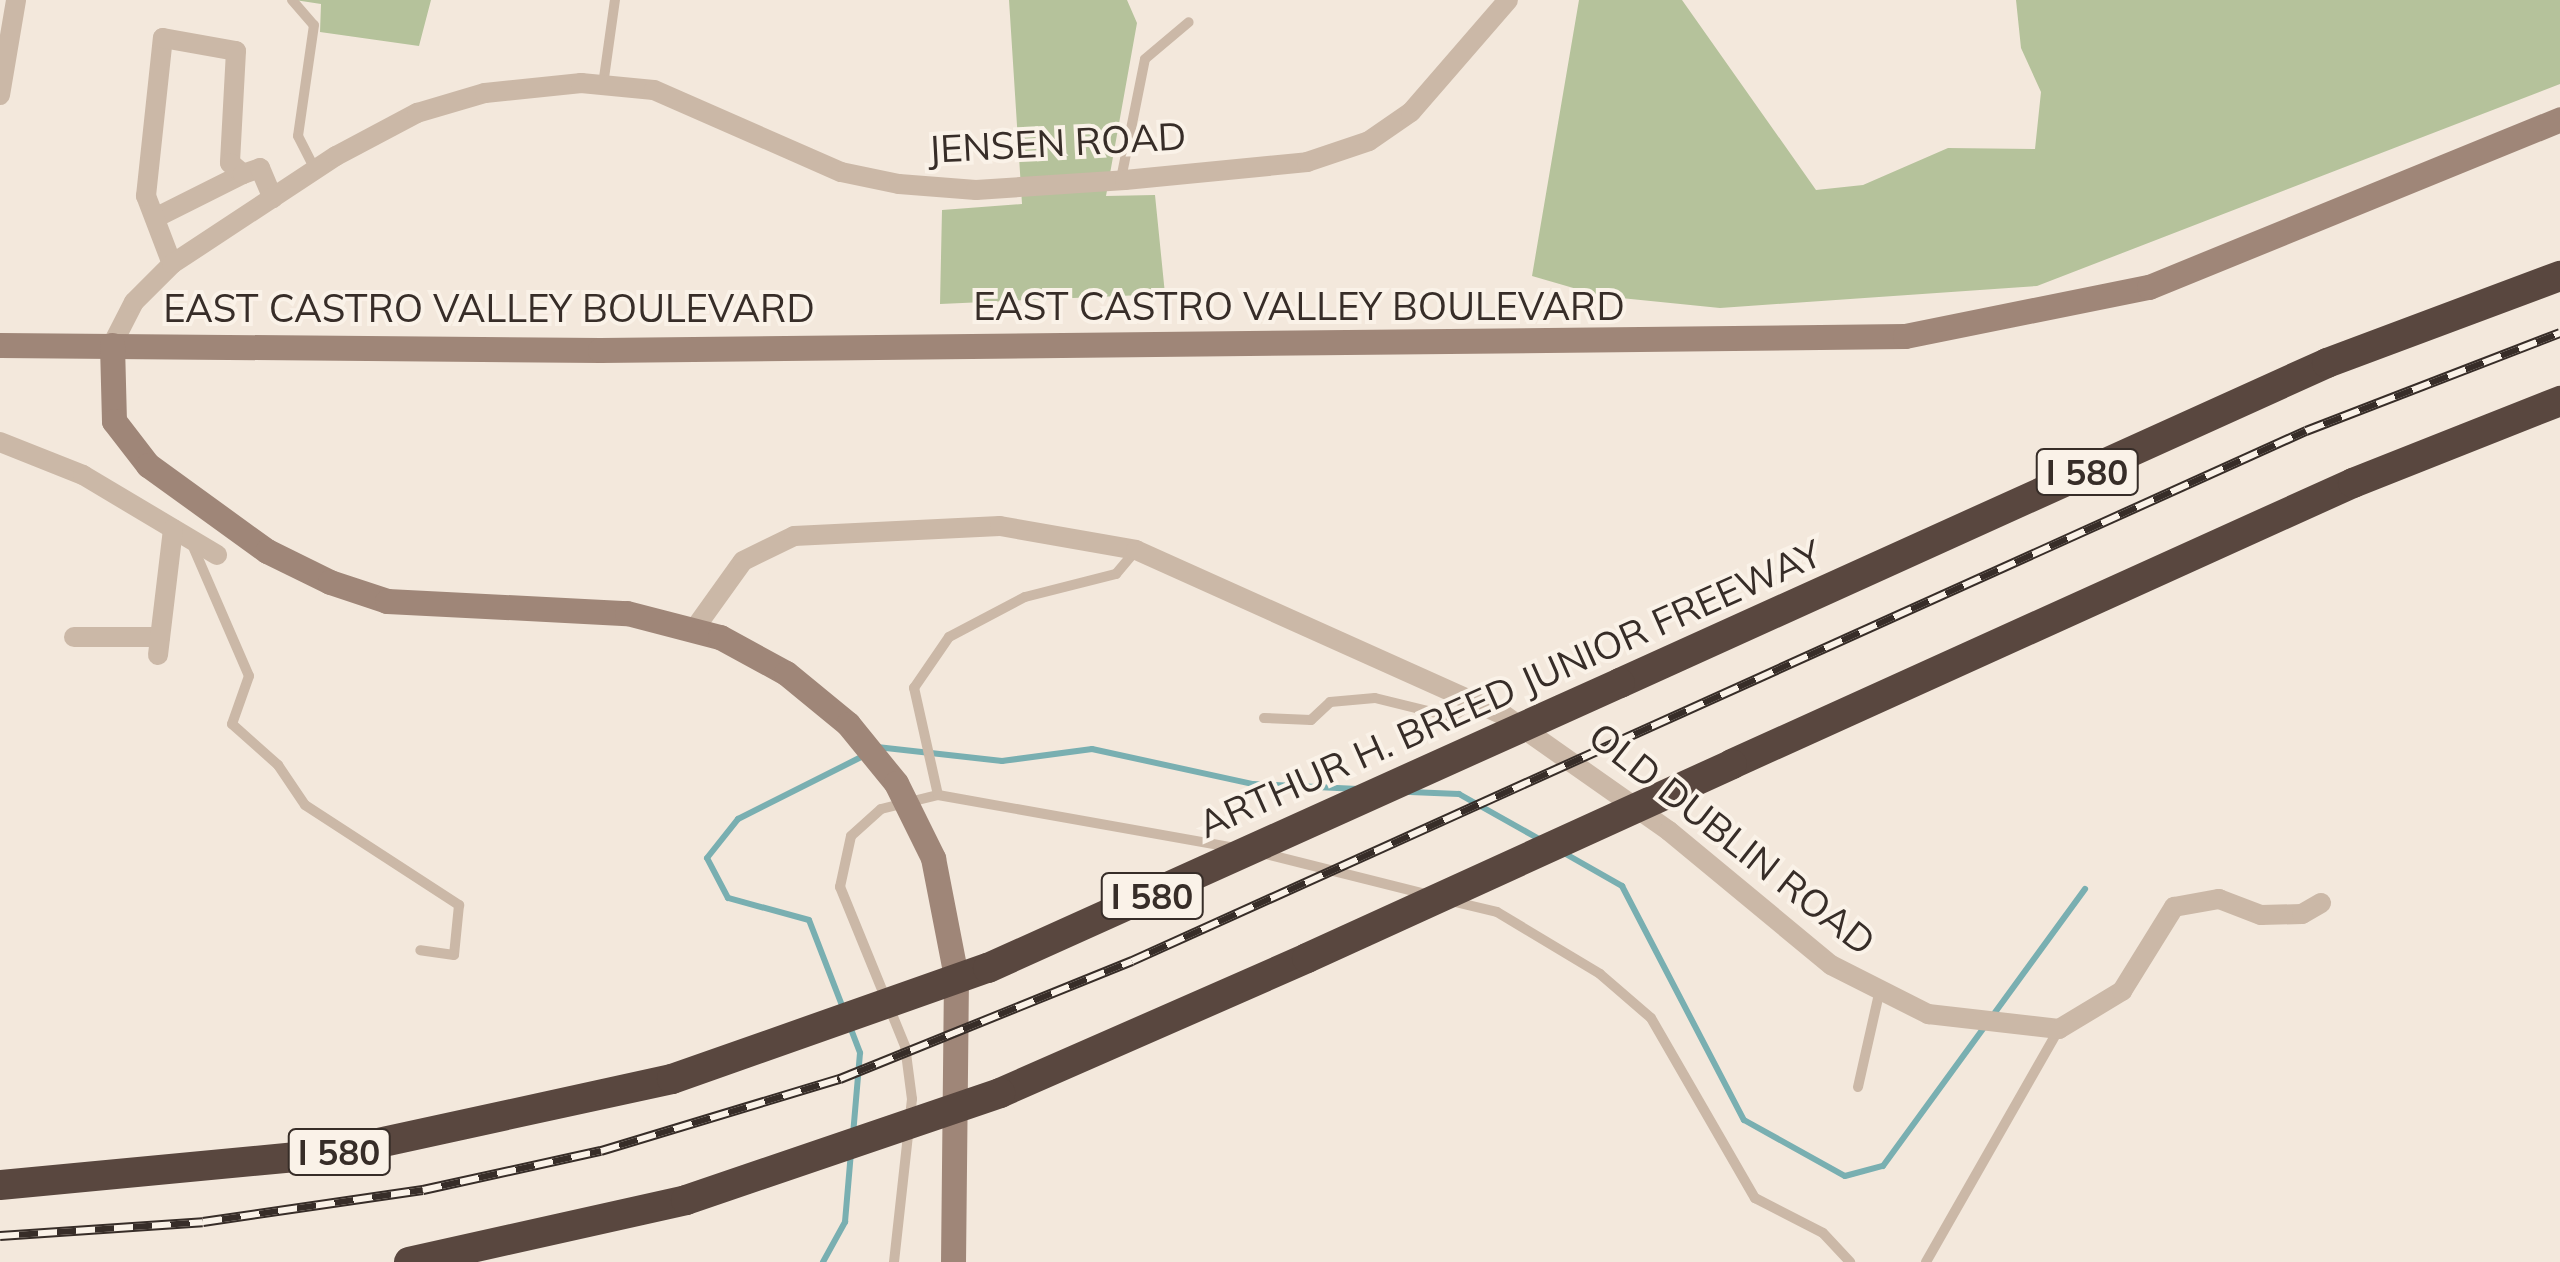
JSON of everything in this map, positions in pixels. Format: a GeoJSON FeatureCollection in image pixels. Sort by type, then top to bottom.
{"type":"FeatureCollection","features":[{"type":"Feature","properties":{"kind":"highway","name":"ARTHUR H. BREED JUNIOR FREEWAY"},"geometry":{"type":"LineString","coordinates":[[0,1185],[342,1152],[672,1079],[988,968],[2286,382],[2560,276]]}},
{"type":"Feature","properties":{"kind":"highway"},"geometry":{"type":"LineString","coordinates":[[410,1262],[686,1200],[1000,1093],[1307,958],[2368,476],[2560,402]]}},
{"type":"Feature","properties":{"kind":"main road","name":"EAST CASTRO VALLEY BOULEVARD"},"geometry":{"type":"LineString","coordinates":[[0,345],[1905,336],[2149,287],[2560,119]]}},
{"type":"Feature","properties":{"kind":"main road"},"geometry":{"type":"LineString","coordinates":[[112,345],[114,420],[148,465],[267,551],[330,582],[388,601],[610,612],[695,628],[720,637],[786,673],[848,724],[896,783],[934,858],[956,966],[953,1262]]}},
{"type":"Feature","properties":{"kind":"street"},"geometry":{"type":"LineString","coordinates":[[0,95],[16,0]]}},
{"type":"Feature","properties":{"kind":"street","name":"JENSEN ROAD"},"geometry":{"type":"LineString","coordinates":[[112,345],[134,302],[172,264],[316,169],[417,114],[485,93],[604,85],[719,111],[841,172],[899,184],[976,190],[1120,180],[1307,162],[1369,141],[1411,112],[1508,0]]}},
{"type":"Feature","properties":{"kind":"street"},"geometry":{"type":"LineString","coordinates":[[172,264],[146,196],[163,38],[236,51],[230,164],[244,174]]}},
{"type":"Feature","properties":{"kind":"street"},"geometry":{"type":"LineString","coordinates":[[157,217],[260,168],[273,198]]}},
{"type":"Feature","properties":{"kind":"street"},"geometry":{"type":"LineString","coordinates":[[0,442],[83,475],[217,555]]}},
{"type":"Feature","properties":{"kind":"street","name":"OLD DUBLIN ROAD"},"geometry":{"type":"LineString","coordinates":[[695,628],[722,580],[794,536],[986,526],[1136,550],[1477,701],[1564,752],[1878,994],[1961,1018],[2059,1030]]}},
{"type":"Feature","properties":{"kind":"street"},"geometry":{"type":"LineString","coordinates":[[74,637],[159,646],[182,535]]}},
{"type":"Feature","properties":{"kind":"street"},"geometry":{"type":"LineString","coordinates":[[2059,1030],[2122,991],[2174,907],[2219,899],[2262,915],[2302,914],[2321,903]]}},
{"type":"Feature","properties":{"kind":"lane"},"geometry":{"type":"LineString","coordinates":[[292,0],[314,25],[298,136],[316,169]]}},
{"type":"Feature","properties":{"kind":"lane"},"geometry":{"type":"LineString","coordinates":[[604,85],[615,0]]}},
{"type":"Feature","properties":{"kind":"lane"},"geometry":{"type":"LineString","coordinates":[[1120,180],[1146,59],[1189,22]]}},
{"type":"Feature","properties":{"kind":"lane"},"geometry":{"type":"LineString","coordinates":[[182,535],[249,676],[232,724],[278,765],[305,805],[460,906],[454,955],[420,950]]}},
{"type":"Feature","properties":{"kind":"lane"},"geometry":{"type":"LineString","coordinates":[[938,795],[914,688],[949,637],[1024,597],[1116,574],[1136,550]]}},
{"type":"Feature","properties":{"kind":"lane"},"geometry":{"type":"LineString","coordinates":[[1264,718],[1311,720],[1330,702],[1376,698],[1452,718],[1477,701]]}},
{"type":"Feature","properties":{"kind":"lane"},"geometry":{"type":"LineString","coordinates":[[894,1262],[908,1168],[905,1046],[839,873],[866,819],[938,795],[1169,833],[1496,912],[1600,974],[1651,1018],[1755,1198],[1823,1233],[1850,1262]]}},
{"type":"Feature","properties":{"kind":"lane"},"geometry":{"type":"LineString","coordinates":[[1858,1087],[1878,994]]}},
{"type":"Feature","properties":{"kind":"lane"},"geometry":{"type":"LineString","coordinates":[[1926,1262],[2059,1030]]}},
{"type":"Feature","properties":{"kind":"green space"},"geometry":{"type":"Polygon","coordinates":[[[295,0],[431,0],[419,46],[320,32],[321,4],[295,0]]]}},
{"type":"Feature","properties":{"kind":"green space"},"geometry":{"type":"Polygon","coordinates":[[[1009,0],[1127,0],[1137,23],[1106,196],[1155,195],[1165,294],[940,304],[942,210],[1022,204],[1009,0]]]}},
{"type":"Feature","properties":{"kind":"green space"},"geometry":{"type":"Polygon","coordinates":[[[1579,0],[1682,0],[1816,190],[1863,185],[1948,148],[2035,149],[2041,92],[2021,48],[2016,0],[2560,0],[2560,84],[2037,286],[1720,308],[1601,296],[1532,276],[1579,0]]]}},
{"type":"Feature","properties":{"kind":"waterway"},"geometry":{"type":"LineString","coordinates":[[877,747],[1002,761],[1092,749],[1253,784],[1358,789]]}},
{"type":"Feature","properties":{"kind":"waterway"},"geometry":{"type":"LineString","coordinates":[[843,1008],[809,920],[728,898],[707,858],[738,819],[867,754]]}},
{"type":"Feature","properties":{"kind":"waterway"},"geometry":{"type":"LineString","coordinates":[[1410,792],[1459,794],[1541,840]]}},
{"type":"Feature","properties":{"kind":"waterway"},"geometry":{"type":"LineString","coordinates":[[1564,853],[1622,886],[1744,1120],[1845,1176],[1883,1166],[2085,889]]}},
{"type":"Feature","properties":{"kind":"waterway"},"geometry":{"type":"LineString","coordinates":[[849,1024],[860,1053],[853,1134]]}},
{"type":"Feature","properties":{"kind":"waterway"},"geometry":{"type":"LineString","coordinates":[[823,1262],[845,1222],[851,1152]]}},
{"type":"Feature","properties":{"kind":"railway"},"geometry":{"type":"LineString","coordinates":[[0,1236],[203,1222],[423,1190],[601,1151],[840,1079],[1132,961],[2306,431],[2560,333]]}}]}
